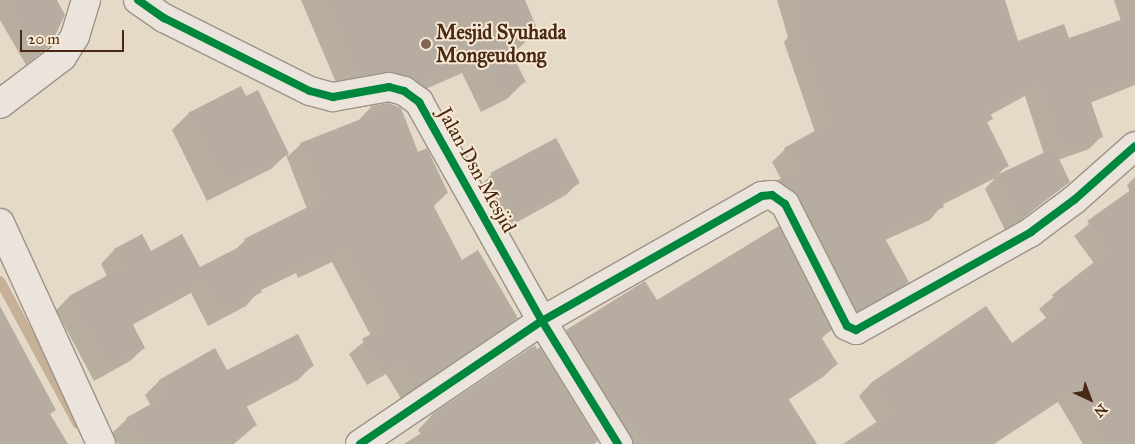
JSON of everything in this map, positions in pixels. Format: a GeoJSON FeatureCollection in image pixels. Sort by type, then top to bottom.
{"type":"FeatureCollection","features":[{"type":"Feature","properties":{"kind":"street"},"geometry":{"type":"LineString","coordinates":[[0,104],[62,57],[75,36],[86,0]]}},
{"type":"Feature","properties":{"kind":"street","name":"Jalan Dsn Mesjid"},"geometry":{"type":"LineString","coordinates":[[138,0],[164,18],[310,91],[333,97],[389,86],[419,102],[542,321],[618,444]]}},
{"type":"Feature","properties":{"kind":"street"},"geometry":{"type":"LineString","coordinates":[[360,444],[542,321],[762,196],[772,195],[785,204],[847,326],[856,330],[1031,232],[1074,200],[1135,146]]}},
{"type":"Feature","properties":{"kind":"street"},"geometry":{"type":"LineString","coordinates":[[0,223],[101,444]]}},
{"type":"Feature","properties":{"kind":"building"},"geometry":{"type":"Polygon","coordinates":[[[9,0],[57,0],[65,15],[50,46],[38,54],[9,0]]]}},
{"type":"Feature","properties":{"kind":"building","name":"Mesjid Syuhada Mongeudong"},"geometry":{"type":"Polygon","coordinates":[[[325,0],[525,0],[538,31],[507,44],[526,82],[499,95],[480,56],[419,83],[393,72],[358,77],[325,0]]]}},
{"type":"Feature","properties":{"kind":"building"},"geometry":{"type":"Polygon","coordinates":[[[794,0],[1005,0],[1018,41],[1064,24],[1069,38],[1135,15],[1135,79],[1089,96],[1103,137],[1061,152],[1038,84],[989,111],[993,119],[987,122],[1009,166],[941,201],[944,207],[883,235],[909,282],[857,311],[799,197],[776,181],[796,170],[784,148],[829,123],[796,28],[801,26],[794,0]]]}},
{"type":"Feature","properties":{"kind":"building"},"geometry":{"type":"Polygon","coordinates":[[[241,86],[246,96],[258,90],[289,154],[223,186],[188,113],[241,86]]]}},
{"type":"Feature","properties":{"kind":"building"},"geometry":{"type":"Polygon","coordinates":[[[388,103],[401,108],[418,152],[427,148],[448,193],[431,201],[462,260],[478,250],[518,318],[415,388],[400,361],[381,372],[362,339],[386,326],[346,250],[312,265],[310,261],[258,286],[262,292],[222,313],[205,280],[131,321],[145,348],[108,368],[69,296],[123,267],[114,249],[142,234],[151,251],[182,234],[200,267],[247,243],[244,239],[322,200],[300,143],[374,114],[371,106],[388,103]]]}},
{"type":"Feature","properties":{"kind":"building"},"geometry":{"type":"Polygon","coordinates":[[[556,138],[580,183],[515,218],[491,173],[556,138]]]}},
{"type":"Feature","properties":{"kind":"building"},"geometry":{"type":"Polygon","coordinates":[[[1054,148],[1070,182],[1018,221],[997,175],[1054,148]]]}},
{"type":"Feature","properties":{"kind":"building"},"geometry":{"type":"Polygon","coordinates":[[[1135,187],[1135,444],[1104,444],[1071,390],[990,444],[843,444],[892,412],[872,382],[986,306],[1012,343],[1061,307],[1052,295],[1108,251],[1087,221],[1135,187]]]}},
{"type":"Feature","properties":{"kind":"building"},"geometry":{"type":"Polygon","coordinates":[[[779,226],[832,330],[821,337],[838,364],[787,397],[817,444],[645,444],[631,422],[625,425],[566,330],[645,281],[657,300],[779,226]]]}},
{"type":"Feature","properties":{"kind":"building"},"geometry":{"type":"Polygon","coordinates":[[[0,306],[56,410],[50,414],[68,444],[0,444],[0,306]]]}},
{"type":"Feature","properties":{"kind":"building"},"geometry":{"type":"Polygon","coordinates":[[[298,334],[314,366],[244,402],[257,425],[224,444],[141,444],[126,418],[167,395],[159,380],[215,348],[227,370],[298,334]]]}},
{"type":"Feature","properties":{"kind":"building"},"geometry":{"type":"Polygon","coordinates":[[[535,345],[537,349],[540,347],[598,441],[594,444],[404,444],[437,423],[432,414],[535,345]]]}},
{"type":"Feature","properties":{"kind":"waterway"},"geometry":{"type":"LineString","coordinates":[[0,281],[77,423]]}},
{"type":"Feature","properties":{"kind":"cycle path"},"geometry":{"type":"LineString","coordinates":[[138,0],[164,18],[310,91],[333,97],[389,87],[404,91],[419,102],[542,321],[618,444]]}},
{"type":"Feature","properties":{"kind":"cycle path"},"geometry":{"type":"LineString","coordinates":[[360,444],[542,321],[762,196],[772,195],[785,204],[847,326],[856,330],[1031,232],[1074,200],[1135,146]]}},
{"type":"Feature","properties":{"kind":"place","name":"Mesjid Syuhada Mongeudong"},"geometry":{"type":"Point","coordinates":[426,44]}}]}
